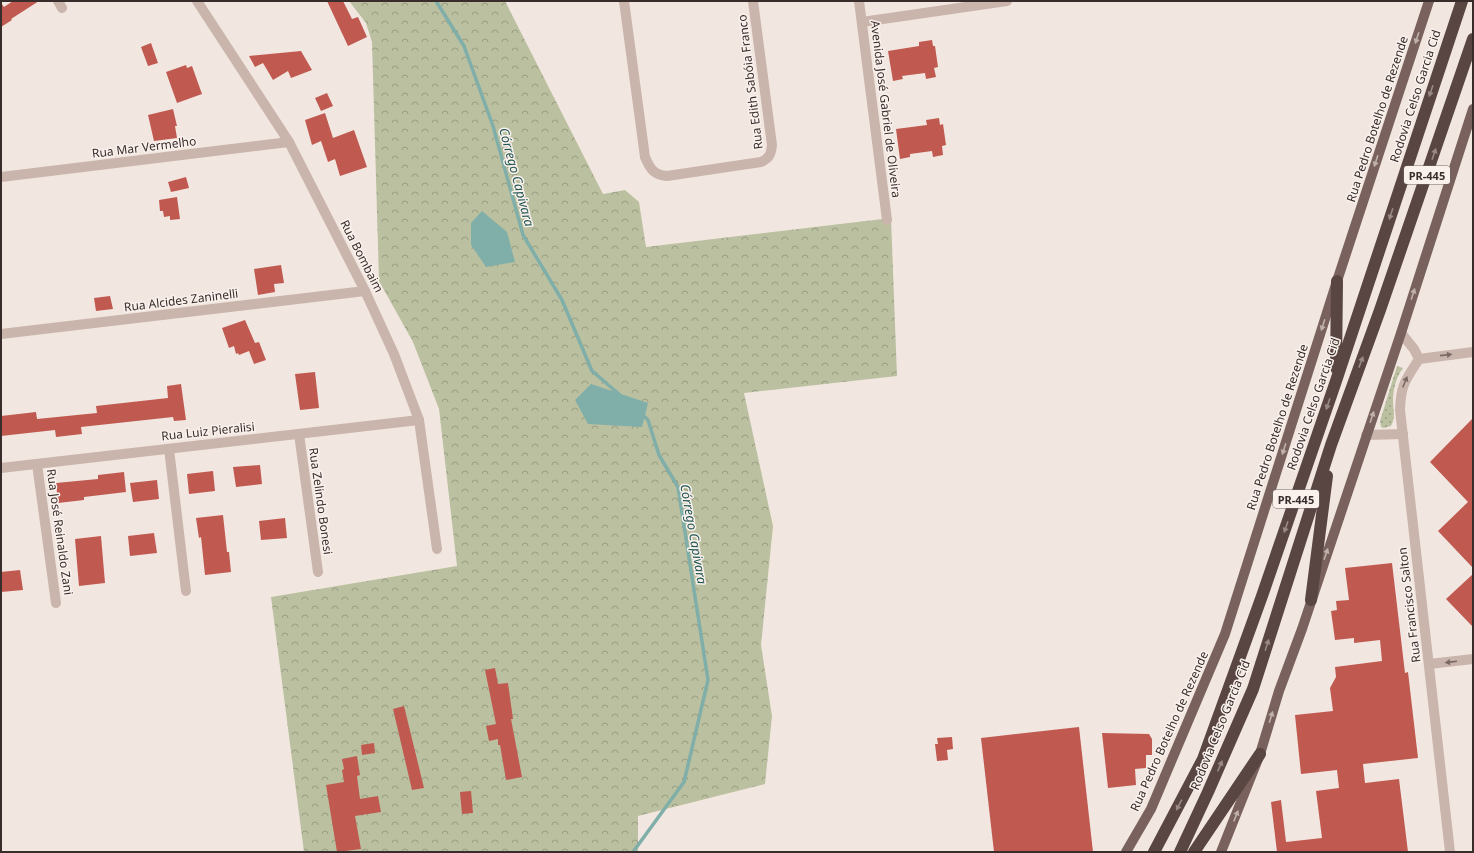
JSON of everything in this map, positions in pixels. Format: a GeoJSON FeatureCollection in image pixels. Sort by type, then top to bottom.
{"type":"FeatureCollection","features":[{"type":"Feature","properties":{"kind":"highway","name":"Rodovia Celso Garcia Cid"},"geometry":{"type":"LineString","coordinates":[[1154,852],[1204,759],[1336,380],[1462,1]]}},
{"type":"Feature","properties":{"kind":"highway","name":"Rodovia Celso Garcia Cid"},"geometry":{"type":"LineString","coordinates":[[1180,852],[1253,689],[1331,445],[1383,303],[1473,39]]}},
{"type":"Feature","properties":{"kind":"highway"},"geometry":{"type":"LineString","coordinates":[[1336,380],[1337,281]]}},
{"type":"Feature","properties":{"kind":"highway"},"geometry":{"type":"LineString","coordinates":[[1311,600],[1331,445]]}},
{"type":"Feature","properties":{"kind":"highway"},"geometry":{"type":"LineString","coordinates":[[1194,852],[1260,754]]}},
{"type":"Feature","properties":{"kind":"main road","name":"Rua Pedro Botelho de Rezende"},"geometry":{"type":"LineString","coordinates":[[1126,852],[1151,809],[1225,634],[1337,281],[1429,1]]}},
{"type":"Feature","properties":{"kind":"main road","name":"PR-445"},"geometry":{"type":"LineString","coordinates":[[1260,754],[1279,691],[1401,333],[1473,109]]}},
{"type":"Feature","properties":{"kind":"main road"},"geometry":{"type":"LineString","coordinates":[[1221,852],[1260,754]]}},
{"type":"Feature","properties":{"kind":"street","name":"Rua Bombaim"},"geometry":{"type":"LineString","coordinates":[[197,1],[289,142],[365,291],[394,354],[419,420],[437,549]]}},
{"type":"Feature","properties":{"kind":"street","name":"Rua Edith Sabóia Franco"},"geometry":{"type":"LineString","coordinates":[[624,1],[645,157],[653,172],[667,176],[754,164],[768,159],[771,153],[772,145],[753,1]]}},
{"type":"Feature","properties":{"kind":"street","name":"Avenida José Gabriel de Oliveira"},"geometry":{"type":"LineString","coordinates":[[859,1],[887,220]]}},
{"type":"Feature","properties":{"kind":"street"},"geometry":{"type":"LineString","coordinates":[[862,22],[1007,1]]}},
{"type":"Feature","properties":{"kind":"street","name":"Rua Mar Vermelho"},"geometry":{"type":"LineString","coordinates":[[1,177],[289,142]]}},
{"type":"Feature","properties":{"kind":"street","name":"Rua Alcides Zaninelli"},"geometry":{"type":"LineString","coordinates":[[1,334],[365,291]]}},
{"type":"Feature","properties":{"kind":"street"},"geometry":{"type":"LineString","coordinates":[[1401,333],[1414,349],[1419,359],[1473,352]]}},
{"type":"Feature","properties":{"kind":"street","name":"Rua Francisco Salton"},"geometry":{"type":"LineString","coordinates":[[1419,359],[1406,378],[1401,395],[1400,410],[1450,852]]}},
{"type":"Feature","properties":{"kind":"street","name":"Rua Luiz Pieralisi"},"geometry":{"type":"LineString","coordinates":[[1,468],[419,420]]}},
{"type":"Feature","properties":{"kind":"street","name":"Rua Zelindo Bonesi"},"geometry":{"type":"LineString","coordinates":[[299,434],[318,572]]}},
{"type":"Feature","properties":{"kind":"street"},"geometry":{"type":"LineString","coordinates":[[1366,435],[1403,434]]}},
{"type":"Feature","properties":{"kind":"street"},"geometry":{"type":"LineString","coordinates":[[169,449],[186,591]]}},
{"type":"Feature","properties":{"kind":"street","name":"Rua José Reinaldo Zani"},"geometry":{"type":"LineString","coordinates":[[37,464],[56,603]]}},
{"type":"Feature","properties":{"kind":"street"},"geometry":{"type":"LineString","coordinates":[[1429,664],[1473,659]]}},
{"type":"Feature","properties":{"kind":"green space"},"geometry":{"type":"Polygon","coordinates":[[[349,1],[505,1],[603,194],[625,190],[639,202],[646,247],[891,218],[897,376],[744,393],[773,526],[761,645],[772,716],[765,784],[638,816],[638,852],[304,852],[271,597],[457,566],[439,409],[413,342],[379,281],[372,42],[366,23],[349,1]]]}},
{"type":"Feature","properties":{"kind":"green space"},"geometry":{"type":"Polygon","coordinates":[[[1397,366],[1403,368],[1398,375],[1394,388],[1393,420],[1391,426],[1384,428],[1381,427],[1380,421],[1397,366]]]}},
{"type":"Feature","properties":{"kind":"water"},"geometry":{"type":"Polygon","coordinates":[[[482,211],[507,232],[515,262],[486,267],[471,245],[471,223],[482,211]]]}},
{"type":"Feature","properties":{"kind":"water"},"geometry":{"type":"Polygon","coordinates":[[[591,384],[648,403],[642,427],[588,424],[575,400],[591,384]]]}},
{"type":"Feature","properties":{"kind":"building"},"geometry":{"type":"Polygon","coordinates":[[[13,1],[39,1],[1,27],[1,3],[4,7],[13,1]]]}},
{"type":"Feature","properties":{"kind":"building"},"geometry":{"type":"Polygon","coordinates":[[[327,1],[343,1],[352,19],[358,17],[367,37],[348,46],[327,1]]]}},
{"type":"Feature","properties":{"kind":"building"},"geometry":{"type":"Polygon","coordinates":[[[932,40],[933,46],[935,46],[938,67],[934,68],[936,77],[926,79],[925,73],[902,76],[903,79],[893,81],[888,51],[919,46],[919,42],[932,40]]]}},
{"type":"Feature","properties":{"kind":"building"},"geometry":{"type":"Polygon","coordinates":[[[151,43],[158,63],[148,66],[141,47],[151,43]]]}},
{"type":"Feature","properties":{"kind":"building"},"geometry":{"type":"Polygon","coordinates":[[[301,51],[312,70],[291,78],[288,71],[273,80],[263,63],[255,67],[249,56],[301,51]]]}},
{"type":"Feature","properties":{"kind":"building"},"geometry":{"type":"Polygon","coordinates":[[[186,65],[187,68],[192,66],[202,94],[177,103],[166,72],[186,65]]]}},
{"type":"Feature","properties":{"kind":"building"},"geometry":{"type":"Polygon","coordinates":[[[327,93],[333,106],[321,111],[315,98],[327,93]]]}},
{"type":"Feature","properties":{"kind":"building"},"geometry":{"type":"Polygon","coordinates":[[[173,109],[177,126],[175,126],[177,138],[154,141],[148,115],[173,109]]]}},
{"type":"Feature","properties":{"kind":"building"},"geometry":{"type":"Polygon","coordinates":[[[325,113],[333,138],[354,130],[367,167],[340,176],[335,159],[328,162],[321,141],[312,145],[305,120],[325,113]]]}},
{"type":"Feature","properties":{"kind":"building"},"geometry":{"type":"Polygon","coordinates":[[[939,118],[940,125],[943,124],[946,145],[942,146],[943,155],[933,157],[932,151],[910,154],[910,157],[900,159],[896,129],[927,125],[926,120],[939,118]]]}},
{"type":"Feature","properties":{"kind":"building"},"geometry":{"type":"Polygon","coordinates":[[[186,177],[189,188],[171,192],[168,182],[186,177]]]}},
{"type":"Feature","properties":{"kind":"building"},"geometry":{"type":"Polygon","coordinates":[[[177,197],[180,219],[170,220],[170,216],[164,217],[163,211],[160,211],[159,200],[177,197]]]}},
{"type":"Feature","properties":{"kind":"building"},"geometry":{"type":"Polygon","coordinates":[[[281,265],[284,283],[274,284],[275,292],[258,295],[254,269],[281,265]]]}},
{"type":"Feature","properties":{"kind":"building"},"geometry":{"type":"Polygon","coordinates":[[[110,296],[113,309],[96,311],[94,298],[110,296]]]}},
{"type":"Feature","properties":{"kind":"building"},"geometry":{"type":"Polygon","coordinates":[[[245,320],[255,343],[259,342],[266,360],[254,364],[249,351],[239,355],[238,353],[236,354],[234,346],[229,348],[222,328],[245,320]]]}},
{"type":"Feature","properties":{"kind":"building"},"geometry":{"type":"Polygon","coordinates":[[[315,372],[319,408],[300,410],[295,374],[315,372]]]}},
{"type":"Feature","properties":{"kind":"building"},"geometry":{"type":"Polygon","coordinates":[[[181,384],[186,420],[174,421],[173,417],[81,427],[82,434],[56,437],[55,430],[1,436],[1,416],[36,412],[37,419],[97,413],[96,406],[168,398],[167,386],[181,384]]]}},
{"type":"Feature","properties":{"kind":"building"},"geometry":{"type":"Polygon","coordinates":[[[1473,418],[1473,568],[1438,531],[1468,502],[1430,462],[1473,418]]]}},
{"type":"Feature","properties":{"kind":"building"},"geometry":{"type":"Polygon","coordinates":[[[260,465],[262,484],[236,487],[233,467],[260,465]]]}},
{"type":"Feature","properties":{"kind":"building"},"geometry":{"type":"Polygon","coordinates":[[[213,471],[215,491],[189,494],[187,474],[213,471]]]}},
{"type":"Feature","properties":{"kind":"building"},"geometry":{"type":"Polygon","coordinates":[[[124,472],[126,492],[84,497],[84,500],[58,503],[56,483],[98,479],[98,475],[124,472]]]}},
{"type":"Feature","properties":{"kind":"building"},"geometry":{"type":"Polygon","coordinates":[[[157,480],[159,499],[133,502],[130,483],[157,480]]]}},
{"type":"Feature","properties":{"kind":"building"},"geometry":{"type":"Polygon","coordinates":[[[223,515],[231,572],[205,575],[201,537],[199,538],[196,518],[223,515]]]}},
{"type":"Feature","properties":{"kind":"building"},"geometry":{"type":"Polygon","coordinates":[[[285,518],[287,538],[261,540],[259,521],[285,518]]]}},
{"type":"Feature","properties":{"kind":"building"},"geometry":{"type":"Polygon","coordinates":[[[154,533],[157,553],[130,556],[128,536],[154,533]]]}},
{"type":"Feature","properties":{"kind":"building"},"geometry":{"type":"Polygon","coordinates":[[[101,536],[105,583],[79,586],[75,539],[101,536]]]}},
{"type":"Feature","properties":{"kind":"building"},"geometry":{"type":"Polygon","coordinates":[[[1392,563],[1405,673],[1408,672],[1418,758],[1363,764],[1365,783],[1399,779],[1408,852],[1277,852],[1271,802],[1281,800],[1286,842],[1322,838],[1316,791],[1339,788],[1337,770],[1301,774],[1295,715],[1333,711],[1330,688],[1336,677],[1335,667],[1382,661],[1380,640],[1354,643],[1354,638],[1335,640],[1331,611],[1337,610],[1336,601],[1349,600],[1345,568],[1392,563]]]}},
{"type":"Feature","properties":{"kind":"building"},"geometry":{"type":"Polygon","coordinates":[[[20,570],[23,590],[1,592],[1,572],[20,570]]]}},
{"type":"Feature","properties":{"kind":"building"},"geometry":{"type":"Polygon","coordinates":[[[1473,574],[1473,627],[1446,599],[1473,574]]]}},
{"type":"Feature","properties":{"kind":"building"},"geometry":{"type":"Polygon","coordinates":[[[495,668],[498,684],[508,683],[513,719],[511,719],[522,777],[506,780],[498,739],[489,741],[486,726],[496,724],[485,670],[495,668]]]}},
{"type":"Feature","properties":{"kind":"building"},"geometry":{"type":"Polygon","coordinates":[[[404,706],[424,788],[412,790],[393,709],[404,706]]]}},
{"type":"Feature","properties":{"kind":"building"},"geometry":{"type":"Polygon","coordinates":[[[1079,727],[1093,852],[994,852],[981,738],[1079,727]]]}},
{"type":"Feature","properties":{"kind":"building"},"geometry":{"type":"Polygon","coordinates":[[[1102,733],[1149,734],[1152,739],[1152,755],[1146,755],[1146,768],[1135,769],[1136,785],[1108,788],[1102,733]]]}},
{"type":"Feature","properties":{"kind":"building"},"geometry":{"type":"Polygon","coordinates":[[[952,737],[953,749],[947,750],[948,760],[937,761],[935,744],[938,744],[937,738],[952,737]]]}},
{"type":"Feature","properties":{"kind":"building"},"geometry":{"type":"Polygon","coordinates":[[[374,743],[375,753],[362,755],[361,745],[374,743]]]}},
{"type":"Feature","properties":{"kind":"building"},"geometry":{"type":"Polygon","coordinates":[[[357,756],[360,775],[357,776],[360,799],[378,796],[381,812],[355,816],[361,849],[337,852],[326,785],[344,782],[342,759],[357,756]]]}},
{"type":"Feature","properties":{"kind":"building"},"geometry":{"type":"Polygon","coordinates":[[[471,791],[473,813],[462,814],[460,792],[471,791]]]}},
{"type":"Feature","properties":{"kind":"waterway","name":"Córrego Capivara"},"geometry":{"type":"LineString","coordinates":[[436,1],[464,46],[493,126],[523,235],[562,300],[592,371],[620,395]]}},
{"type":"Feature","properties":{"kind":"waterway","name":"Córrego Capivara"},"geometry":{"type":"LineString","coordinates":[[633,852],[684,782],[708,680],[678,487],[659,455],[648,420],[641,413]]}}]}
